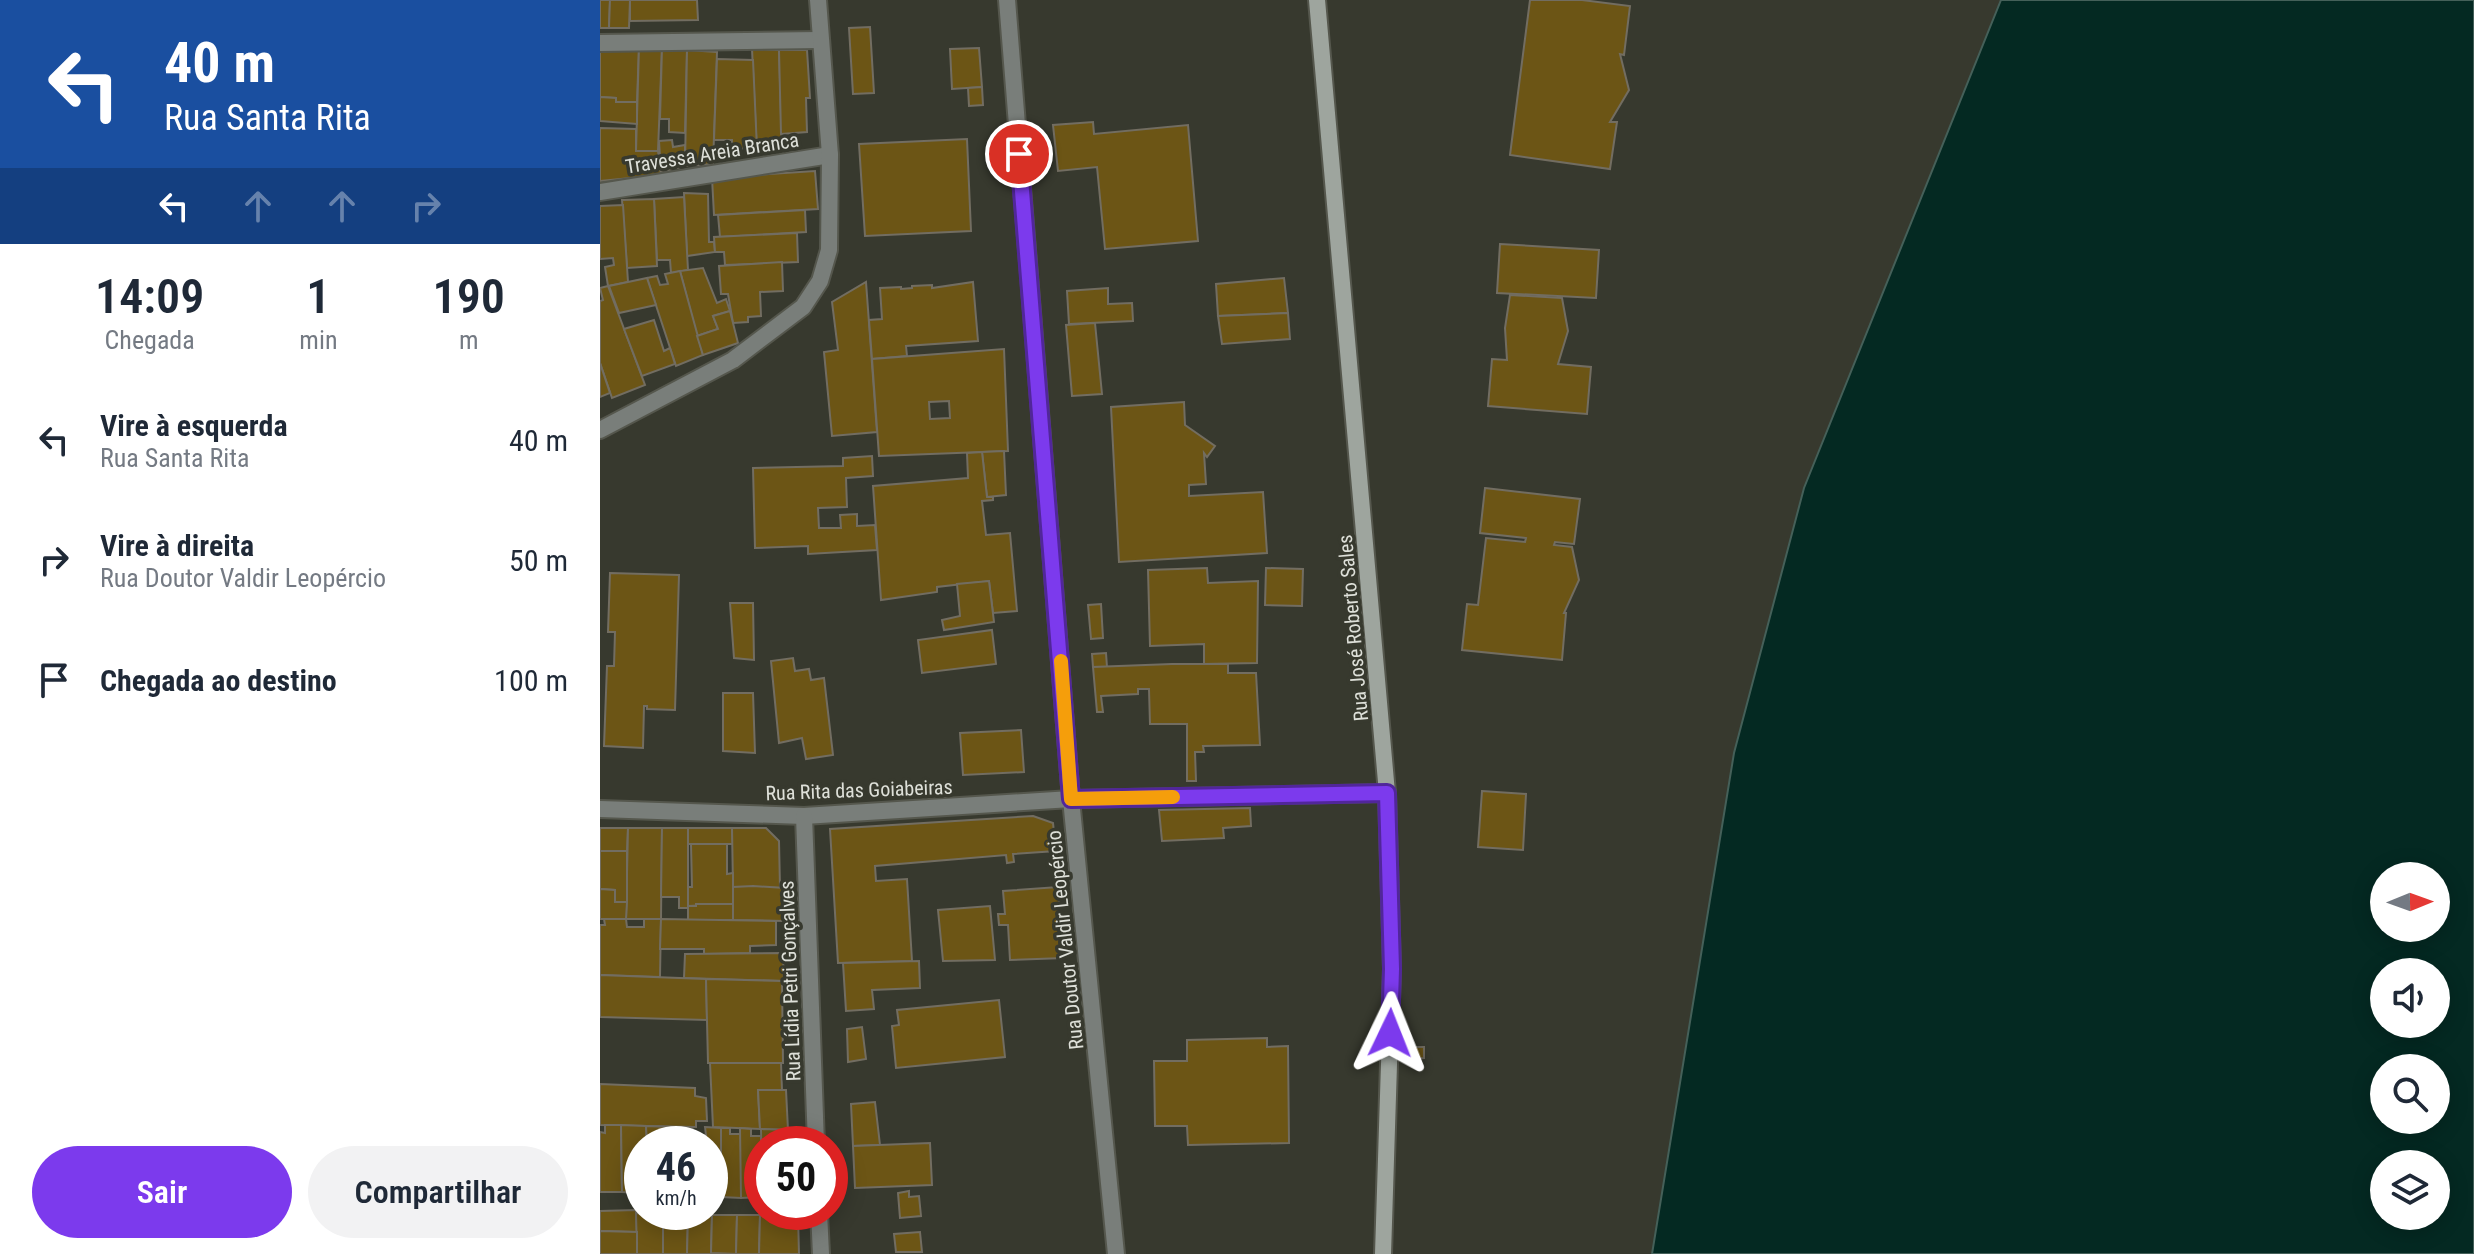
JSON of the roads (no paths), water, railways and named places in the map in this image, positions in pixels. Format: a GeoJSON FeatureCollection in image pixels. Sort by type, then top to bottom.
{"type":"FeatureCollection","features":[{"type":"Feature","properties":{"kind":"main road","name":"Rua José Roberto Sales"},"geometry":{"type":"LineString","coordinates":[[1317,0],[1387,793],[1392,969],[1383,1254]]}},
{"type":"Feature","properties":{"kind":"street"},"geometry":{"type":"LineString","coordinates":[[600,430],[733,360],[803,307],[820,281],[829,250],[830,155],[818,0]]}},
{"type":"Feature","properties":{"kind":"street","name":"Rua Doutor Valdir Leopércio"},"geometry":{"type":"LineString","coordinates":[[1007,0],[1071,799],[1116,1254]]}},
{"type":"Feature","properties":{"kind":"street"},"geometry":{"type":"LineString","coordinates":[[600,43],[819,40]]}},
{"type":"Feature","properties":{"kind":"street","name":"Travessa Areia Branca"},"geometry":{"type":"LineString","coordinates":[[600,192],[830,155]]}},
{"type":"Feature","properties":{"kind":"street","name":"Rua Rita das Goiabeiras"},"geometry":{"type":"LineString","coordinates":[[600,809],[804,816],[1071,799],[1387,793]]}},
{"type":"Feature","properties":{"kind":"street","name":"Rua Lídia Petri Gonçalves"},"geometry":{"type":"LineString","coordinates":[[804,816],[815,1126]]}},
{"type":"Feature","properties":{"kind":"street"},"geometry":{"type":"LineString","coordinates":[[820,1230],[821,1254]]}},
{"type":"Feature","properties":{"kind":"water"},"geometry":{"type":"Polygon","coordinates":[[[2001,0],[2474,0],[2474,1254],[1652,1254],[1734,753],[1804,488],[2001,0]]]}}]}
